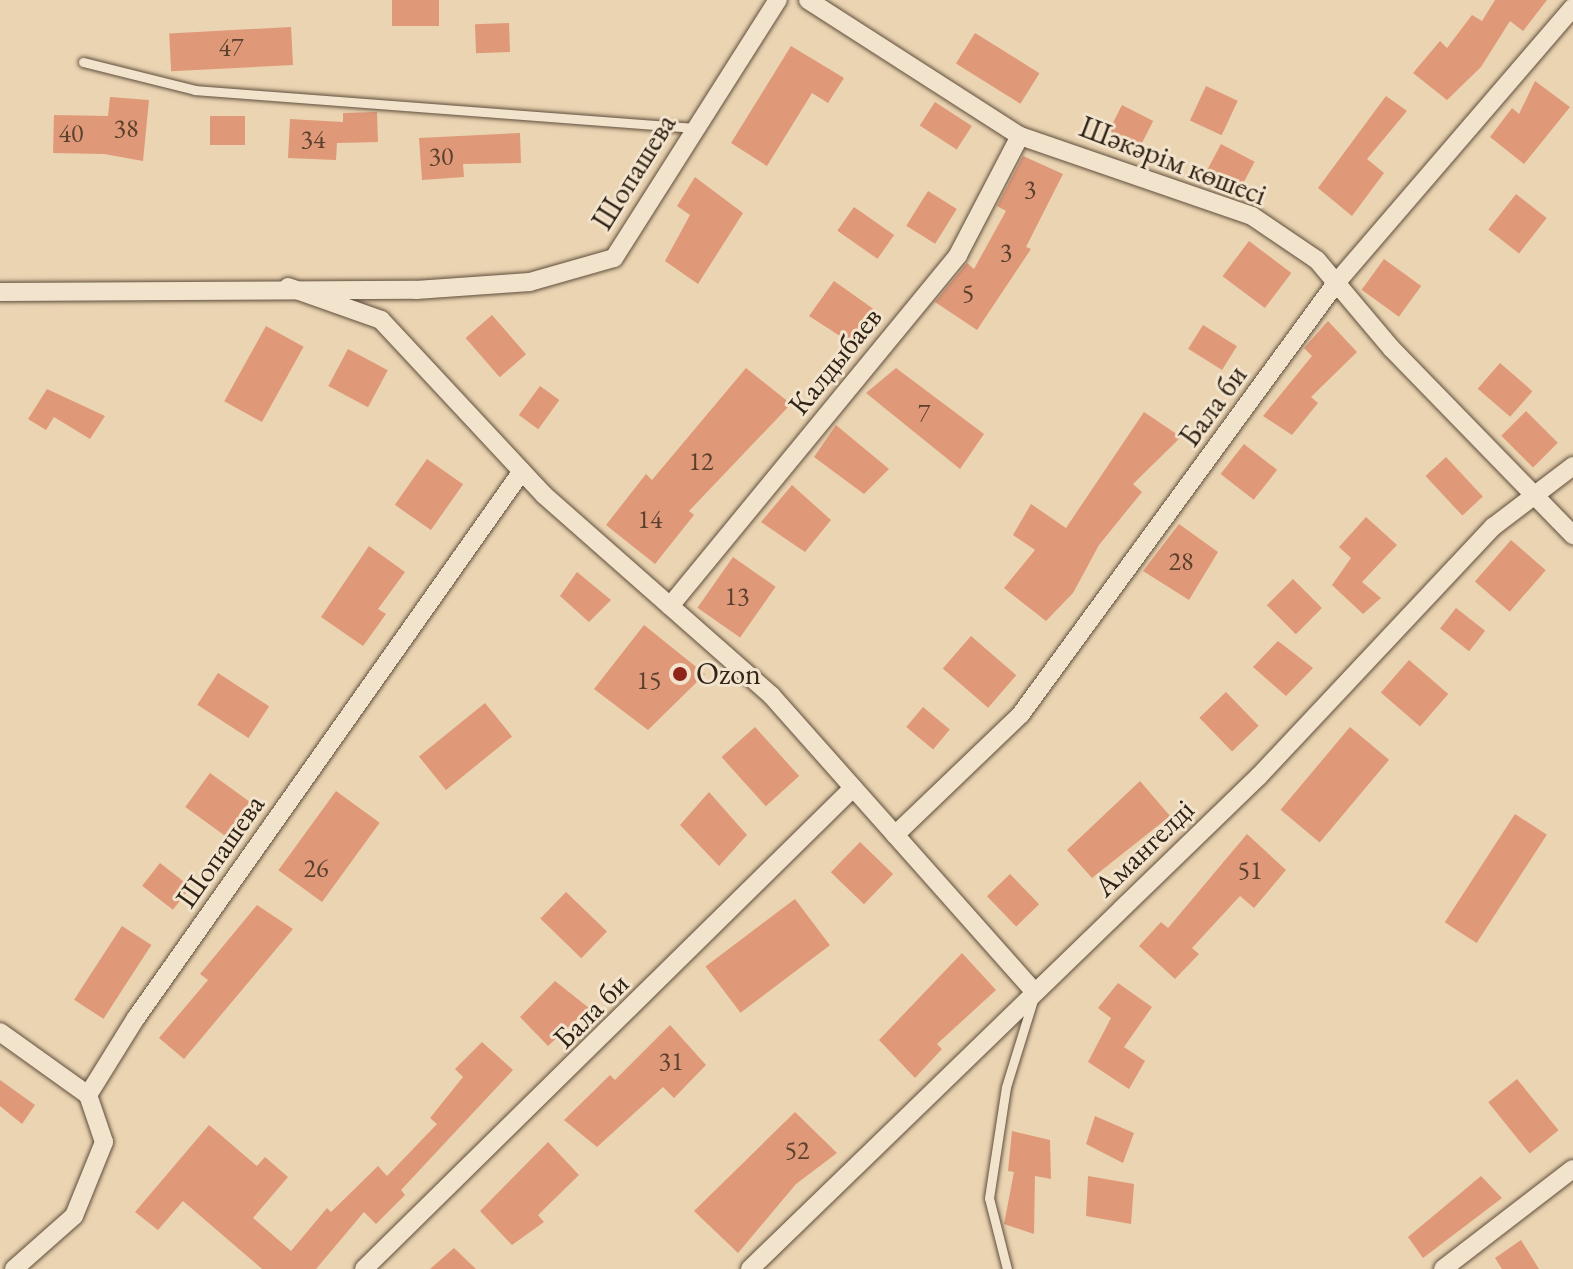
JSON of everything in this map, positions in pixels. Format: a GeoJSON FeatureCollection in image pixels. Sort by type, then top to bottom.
{"type":"FeatureCollection","features":[{"type":"Feature","properties":{"kind":"street","name":"Шопашева"},"geometry":{"type":"LineString","coordinates":[[0,292],[288,287],[416,290],[530,282],[614,258],[778,0]]}},
{"type":"Feature","properties":{"kind":"street","name":"Шәкәрім көшесі"},"geometry":{"type":"LineString","coordinates":[[808,0],[1020,136],[1252,216],[1317,260],[1533,497],[1573,535]]}},
{"type":"Feature","properties":{"kind":"street","name":"Бала би"},"geometry":{"type":"LineString","coordinates":[[895,835],[1021,714],[1336,283],[1573,7]]}},
{"type":"Feature","properties":{"kind":"street","name":"Калдыбаев"},"geometry":{"type":"LineString","coordinates":[[670,606],[958,255],[1020,136]]}},
{"type":"Feature","properties":{"kind":"street"},"geometry":{"type":"LineString","coordinates":[[288,287],[381,320],[522,471],[771,695],[1035,992]]}},
{"type":"Feature","properties":{"kind":"street","name":"Амангелді"},"geometry":{"type":"LineString","coordinates":[[758,1267],[1035,992],[1259,776],[1493,527],[1573,466]]}},
{"type":"Feature","properties":{"kind":"street","name":"Шопашева"},"geometry":{"type":"LineString","coordinates":[[88,1095],[136,1018],[522,471]]}},
{"type":"Feature","properties":{"kind":"street","name":"Бала би"},"geometry":{"type":"LineString","coordinates":[[364,1269],[853,788]]}},
{"type":"Feature","properties":{"kind":"street"},"geometry":{"type":"LineString","coordinates":[[0,1032],[88,1095],[104,1142],[74,1216],[14,1269]]}},
{"type":"Feature","properties":{"kind":"street"},"geometry":{"type":"LineString","coordinates":[[1443,1269],[1573,1169]]}},
{"type":"Feature","properties":{"kind":"lane"},"geometry":{"type":"LineString","coordinates":[[83,62],[195,90],[694,128]]}},
{"type":"Feature","properties":{"kind":"lane"},"geometry":{"type":"LineString","coordinates":[[1007,1269],[989,1198],[1006,1087],[1035,992]]}},
{"type":"Feature","properties":{"kind":"building"},"geometry":{"type":"Polygon","coordinates":[[[392,0],[439,0],[439,26],[392,26],[392,0]]]}},
{"type":"Feature","properties":{"kind":"building"},"geometry":{"type":"Polygon","coordinates":[[[1495,0],[1547,0],[1523,31],[1510,21],[1481,67],[1447,100],[1413,73],[1440,41],[1447,48],[1472,15],[1482,21],[1495,0]]]}},
{"type":"Feature","properties":{"kind":"building"},"geometry":{"type":"Polygon","coordinates":[[[509,23],[510,52],[476,53],[475,24],[509,23]]]}},
{"type":"Feature","properties":{"kind":"building"},"geometry":{"type":"Polygon","coordinates":[[[291,27],[293,65],[171,71],[169,33],[291,27]]]}},
{"type":"Feature","properties":{"kind":"building"},"geometry":{"type":"Polygon","coordinates":[[[975,33],[1039,73],[1020,104],[956,64],[975,33]]]}},
{"type":"Feature","properties":{"kind":"building"},"geometry":{"type":"Polygon","coordinates":[[[791,46],[844,78],[828,103],[812,93],[767,166],[731,143],[791,46]]]}},
{"type":"Feature","properties":{"kind":"building"},"geometry":{"type":"Polygon","coordinates":[[[1535,81],[1570,107],[1524,164],[1490,137],[1512,108],[1519,114],[1535,81]]]}},
{"type":"Feature","properties":{"kind":"building"},"geometry":{"type":"Polygon","coordinates":[[[1206,86],[1238,101],[1222,135],[1190,120],[1206,86]]]}},
{"type":"Feature","properties":{"kind":"building"},"geometry":{"type":"Polygon","coordinates":[[[1386,96],[1407,111],[1367,159],[1384,173],[1352,216],[1318,188],[1386,96]]]}},
{"type":"Feature","properties":{"kind":"building"},"geometry":{"type":"Polygon","coordinates":[[[110,97],[149,100],[143,161],[104,154],[53,153],[54,115],[108,116],[110,97]]]}},
{"type":"Feature","properties":{"kind":"building"},"geometry":{"type":"Polygon","coordinates":[[[935,102],[972,126],[957,149],[920,125],[935,102]]]}},
{"type":"Feature","properties":{"kind":"building"},"geometry":{"type":"Polygon","coordinates":[[[1122,105],[1153,121],[1140,147],[1109,131],[1122,105]]]}},
{"type":"Feature","properties":{"kind":"building"},"geometry":{"type":"Polygon","coordinates":[[[377,112],[378,142],[337,143],[336,160],[288,158],[290,119],[343,122],[343,113],[377,112]]]}},
{"type":"Feature","properties":{"kind":"building"},"geometry":{"type":"Polygon","coordinates":[[[210,116],[245,116],[245,145],[210,145],[210,116]]]}},
{"type":"Feature","properties":{"kind":"building"},"geometry":{"type":"Polygon","coordinates":[[[520,133],[521,163],[463,164],[464,177],[422,180],[419,138],[520,133]]]}},
{"type":"Feature","properties":{"kind":"building"},"geometry":{"type":"Polygon","coordinates":[[[1221,144],[1255,162],[1236,197],[1202,179],[1221,144]]]}},
{"type":"Feature","properties":{"kind":"building"},"geometry":{"type":"Polygon","coordinates":[[[1023,156],[1063,174],[1026,247],[1031,249],[977,330],[935,302],[967,263],[974,269],[1006,211],[997,206],[1023,156]]]}},
{"type":"Feature","properties":{"kind":"building"},"geometry":{"type":"Polygon","coordinates":[[[695,177],[743,213],[698,284],[665,261],[690,215],[677,206],[695,177]]]}},
{"type":"Feature","properties":{"kind":"building"},"geometry":{"type":"Polygon","coordinates":[[[928,191],[957,209],[935,244],[906,226],[928,191]]]}},
{"type":"Feature","properties":{"kind":"building"},"geometry":{"type":"Polygon","coordinates":[[[1516,194],[1547,218],[1519,253],[1488,229],[1516,194]]]}},
{"type":"Feature","properties":{"kind":"building"},"geometry":{"type":"Polygon","coordinates":[[[854,207],[894,235],[878,259],[837,231],[854,207]]]}},
{"type":"Feature","properties":{"kind":"building"},"geometry":{"type":"Polygon","coordinates":[[[1249,241],[1291,273],[1265,308],[1223,276],[1249,241]]]}},
{"type":"Feature","properties":{"kind":"building"},"geometry":{"type":"Polygon","coordinates":[[[1384,259],[1421,286],[1399,317],[1362,290],[1384,259]]]}},
{"type":"Feature","properties":{"kind":"building"},"geometry":{"type":"Polygon","coordinates":[[[834,281],[882,315],[854,345],[809,316],[834,281]]]}},
{"type":"Feature","properties":{"kind":"building"},"geometry":{"type":"Polygon","coordinates":[[[492,315],[526,354],[500,377],[466,338],[492,315]]]}},
{"type":"Feature","properties":{"kind":"building"},"geometry":{"type":"Polygon","coordinates":[[[1328,321],[1357,352],[1311,397],[1318,403],[1292,435],[1263,416],[1312,356],[1304,348],[1328,321]]]}},
{"type":"Feature","properties":{"kind":"building"},"geometry":{"type":"Polygon","coordinates":[[[1203,325],[1237,346],[1222,370],[1188,349],[1203,325]]]}},
{"type":"Feature","properties":{"kind":"building"},"geometry":{"type":"Polygon","coordinates":[[[266,326],[304,347],[262,422],[224,401],[266,326]]]}},
{"type":"Feature","properties":{"kind":"building"},"geometry":{"type":"Polygon","coordinates":[[[348,349],[388,370],[368,407],[328,386],[348,349]]]}},
{"type":"Feature","properties":{"kind":"building"},"geometry":{"type":"Polygon","coordinates":[[[1500,363],[1532,391],[1510,417],[1478,389],[1500,363]]]}},
{"type":"Feature","properties":{"kind":"building"},"geometry":{"type":"Polygon","coordinates":[[[746,368],[791,404],[689,511],[694,515],[655,564],[606,525],[646,474],[652,480],[746,368]]]}},
{"type":"Feature","properties":{"kind":"building"},"geometry":{"type":"Polygon","coordinates":[[[896,368],[984,434],[960,469],[866,393],[896,368]]]}},
{"type":"Feature","properties":{"kind":"building"},"geometry":{"type":"Polygon","coordinates":[[[540,386],[559,400],[538,429],[519,415],[540,386]]]}},
{"type":"Feature","properties":{"kind":"building"},"geometry":{"type":"Polygon","coordinates":[[[47,389],[105,416],[90,439],[54,417],[46,430],[28,419],[47,389]]]}},
{"type":"Feature","properties":{"kind":"building"},"geometry":{"type":"Polygon","coordinates":[[[1526,411],[1558,443],[1533,468],[1501,436],[1526,411]]]}},
{"type":"Feature","properties":{"kind":"building"},"geometry":{"type":"Polygon","coordinates":[[[1144,412],[1181,437],[1133,484],[1142,492],[1099,545],[1073,593],[1046,621],[1004,588],[1035,550],[1013,535],[1031,504],[1066,528],[1144,412]]]}},
{"type":"Feature","properties":{"kind":"building"},"geometry":{"type":"Polygon","coordinates":[[[836,425],[889,469],[864,494],[814,457],[836,425]]]}},
{"type":"Feature","properties":{"kind":"building"},"geometry":{"type":"Polygon","coordinates":[[[1244,444],[1277,470],[1254,500],[1221,474],[1244,444]]]}},
{"type":"Feature","properties":{"kind":"building"},"geometry":{"type":"Polygon","coordinates":[[[1446,457],[1483,496],[1462,516],[1426,476],[1446,457]]]}},
{"type":"Feature","properties":{"kind":"building"},"geometry":{"type":"Polygon","coordinates":[[[427,459],[463,484],[431,530],[395,505],[427,459]]]}},
{"type":"Feature","properties":{"kind":"building"},"geometry":{"type":"Polygon","coordinates":[[[792,485],[831,520],[805,552],[761,522],[792,485]]]}},
{"type":"Feature","properties":{"kind":"building"},"geometry":{"type":"Polygon","coordinates":[[[1366,517],[1397,545],[1362,582],[1381,598],[1363,614],[1332,585],[1351,558],[1339,547],[1366,517]]]}},
{"type":"Feature","properties":{"kind":"building"},"geometry":{"type":"Polygon","coordinates":[[[1179,524],[1218,552],[1189,600],[1143,571],[1179,524]]]}},
{"type":"Feature","properties":{"kind":"building"},"geometry":{"type":"Polygon","coordinates":[[[1511,540],[1546,570],[1510,612],[1475,582],[1511,540]]]}},
{"type":"Feature","properties":{"kind":"building"},"geometry":{"type":"Polygon","coordinates":[[[369,546],[405,572],[378,609],[386,614],[363,646],[321,617],[369,546]]]}},
{"type":"Feature","properties":{"kind":"building"},"geometry":{"type":"Polygon","coordinates":[[[733,557],[776,587],[740,638],[697,608],[733,557]]]}},
{"type":"Feature","properties":{"kind":"building"},"geometry":{"type":"Polygon","coordinates":[[[577,572],[611,600],[589,622],[560,596],[577,572]]]}},
{"type":"Feature","properties":{"kind":"building"},"geometry":{"type":"Polygon","coordinates":[[[1293,579],[1322,608],[1296,634],[1267,605],[1293,579]]]}},
{"type":"Feature","properties":{"kind":"building"},"geometry":{"type":"Polygon","coordinates":[[[1456,608],[1485,631],[1469,651],[1440,628],[1456,608]]]}},
{"type":"Feature","properties":{"kind":"building"},"geometry":{"type":"Polygon","coordinates":[[[644,625],[705,674],[648,730],[594,689],[644,625]]]}},
{"type":"Feature","properties":{"kind":"building"},"geometry":{"type":"Polygon","coordinates":[[[971,636],[1016,675],[988,708],[943,668],[971,636]]]}},
{"type":"Feature","properties":{"kind":"building"},"geometry":{"type":"Polygon","coordinates":[[[1278,641],[1313,668],[1286,696],[1253,667],[1278,641]]]}},
{"type":"Feature","properties":{"kind":"building"},"geometry":{"type":"Polygon","coordinates":[[[1409,660],[1448,694],[1420,727],[1381,692],[1409,660]]]}},
{"type":"Feature","properties":{"kind":"building"},"geometry":{"type":"Polygon","coordinates":[[[218,673],[269,706],[248,738],[197,705],[218,673]]]}},
{"type":"Feature","properties":{"kind":"building"},"geometry":{"type":"Polygon","coordinates":[[[1226,692],[1259,726],[1232,752],[1199,718],[1226,692]]]}},
{"type":"Feature","properties":{"kind":"building"},"geometry":{"type":"Polygon","coordinates":[[[485,703],[512,736],[446,790],[419,756],[485,703]]]}},
{"type":"Feature","properties":{"kind":"building"},"geometry":{"type":"Polygon","coordinates":[[[923,707],[950,729],[933,749],[906,727],[923,707]]]}},
{"type":"Feature","properties":{"kind":"building"},"geometry":{"type":"Polygon","coordinates":[[[755,727],[799,776],[766,806],[722,757],[755,727]]]}},
{"type":"Feature","properties":{"kind":"building"},"geometry":{"type":"Polygon","coordinates":[[[1350,727],[1389,760],[1320,843],[1281,810],[1350,727]]]}},
{"type":"Feature","properties":{"kind":"building"},"geometry":{"type":"Polygon","coordinates":[[[210,773],[250,802],[225,836],[185,807],[210,773]]]}},
{"type":"Feature","properties":{"kind":"building"},"geometry":{"type":"Polygon","coordinates":[[[1140,781],[1170,816],[1092,878],[1067,850],[1140,781]]]}},
{"type":"Feature","properties":{"kind":"building"},"geometry":{"type":"Polygon","coordinates":[[[336,791],[380,823],[322,902],[278,870],[336,791]]]}},
{"type":"Feature","properties":{"kind":"building"},"geometry":{"type":"Polygon","coordinates":[[[709,792],[747,835],[719,866],[680,825],[709,792]]]}},
{"type":"Feature","properties":{"kind":"building"},"geometry":{"type":"Polygon","coordinates":[[[1515,814],[1547,835],[1477,943],[1445,922],[1515,814]]]}},
{"type":"Feature","properties":{"kind":"building"},"geometry":{"type":"Polygon","coordinates":[[[1247,834],[1286,870],[1254,908],[1240,896],[1192,948],[1199,954],[1175,979],[1139,946],[1161,922],[1168,928],[1247,834]]]}},
{"type":"Feature","properties":{"kind":"building"},"geometry":{"type":"Polygon","coordinates":[[[860,842],[893,874],[864,904],[831,872],[860,842]]]}},
{"type":"Feature","properties":{"kind":"building"},"geometry":{"type":"Polygon","coordinates":[[[160,863],[191,887],[173,910],[142,886],[160,863]]]}},
{"type":"Feature","properties":{"kind":"building"},"geometry":{"type":"Polygon","coordinates":[[[1010,874],[1039,904],[1016,926],[987,896],[1010,874]]]}},
{"type":"Feature","properties":{"kind":"building"},"geometry":{"type":"Polygon","coordinates":[[[566,892],[607,932],[581,958],[540,919],[566,892]]]}},
{"type":"Feature","properties":{"kind":"building"},"geometry":{"type":"Polygon","coordinates":[[[795,899],[830,945],[740,1013],[706,966],[795,899]]]}},
{"type":"Feature","properties":{"kind":"building"},"geometry":{"type":"Polygon","coordinates":[[[257,905],[293,929],[184,1059],[159,1038],[208,980],[200,974],[257,905]]]}},
{"type":"Feature","properties":{"kind":"building"},"geometry":{"type":"Polygon","coordinates":[[[122,926],[151,945],[103,1019],[74,1000],[122,926]]]}},
{"type":"Feature","properties":{"kind":"building"},"geometry":{"type":"Polygon","coordinates":[[[962,953],[996,990],[937,1044],[942,1049],[915,1078],[879,1040],[962,953]]]}},
{"type":"Feature","properties":{"kind":"building"},"geometry":{"type":"Polygon","coordinates":[[[555,981],[589,1008],[548,1046],[520,1017],[555,981]]]}},
{"type":"Feature","properties":{"kind":"building"},"geometry":{"type":"Polygon","coordinates":[[[1118,983],[1152,1007],[1124,1047],[1145,1061],[1129,1089],[1088,1062],[1111,1018],[1098,1008],[1118,983]]]}},
{"type":"Feature","properties":{"kind":"building"},"geometry":{"type":"Polygon","coordinates":[[[670,1025],[706,1065],[674,1098],[663,1087],[597,1147],[564,1120],[610,1075],[615,1080],[670,1025]]]}},
{"type":"Feature","properties":{"kind":"building"},"geometry":{"type":"Polygon","coordinates":[[[482,1042],[513,1070],[401,1190],[405,1195],[376,1224],[364,1212],[316,1269],[262,1269],[183,1201],[158,1230],[135,1212],[209,1125],[257,1166],[265,1157],[288,1177],[253,1218],[291,1251],[327,1208],[331,1212],[378,1166],[387,1176],[437,1124],[430,1118],[463,1077],[455,1069],[482,1042]]]}},
{"type":"Feature","properties":{"kind":"building"},"geometry":{"type":"Polygon","coordinates":[[[1517,1079],[1559,1130],[1530,1154],[1488,1102],[1517,1079]]]}},
{"type":"Feature","properties":{"kind":"building"},"geometry":{"type":"Polygon","coordinates":[[[0,1080],[35,1105],[22,1124],[0,1106],[0,1080]]]}},
{"type":"Feature","properties":{"kind":"building"},"geometry":{"type":"Polygon","coordinates":[[[795,1112],[837,1153],[796,1184],[738,1253],[694,1211],[795,1112]]]}},
{"type":"Feature","properties":{"kind":"building"},"geometry":{"type":"Polygon","coordinates":[[[1095,1116],[1134,1133],[1123,1163],[1086,1144],[1095,1116]]]}},
{"type":"Feature","properties":{"kind":"building"},"geometry":{"type":"Polygon","coordinates":[[[1012,1131],[1050,1140],[1051,1179],[1035,1176],[1034,1234],[1004,1224],[1014,1172],[1008,1171],[1012,1131]]]}},
{"type":"Feature","properties":{"kind":"building"},"geometry":{"type":"Polygon","coordinates":[[[548,1142],[579,1175],[538,1215],[544,1222],[512,1245],[480,1211],[548,1142]]]}},
{"type":"Feature","properties":{"kind":"building"},"geometry":{"type":"Polygon","coordinates":[[[1088,1176],[1134,1184],[1131,1224],[1086,1216],[1088,1176]]]}},
{"type":"Feature","properties":{"kind":"building"},"geometry":{"type":"Polygon","coordinates":[[[1481,1176],[1502,1198],[1423,1258],[1408,1237],[1481,1176]]]}},
{"type":"Feature","properties":{"kind":"building"},"geometry":{"type":"Polygon","coordinates":[[[1521,1240],[1539,1269],[1502,1269],[1495,1258],[1521,1240]]]}},
{"type":"Feature","properties":{"kind":"building"},"geometry":{"type":"Polygon","coordinates":[[[454,1248],[476,1269],[430,1269],[454,1248]]]}},
{"type":"Feature","properties":{"kind":"place","name":"Ozon"},"geometry":{"type":"Point","coordinates":[680,674]}}]}
